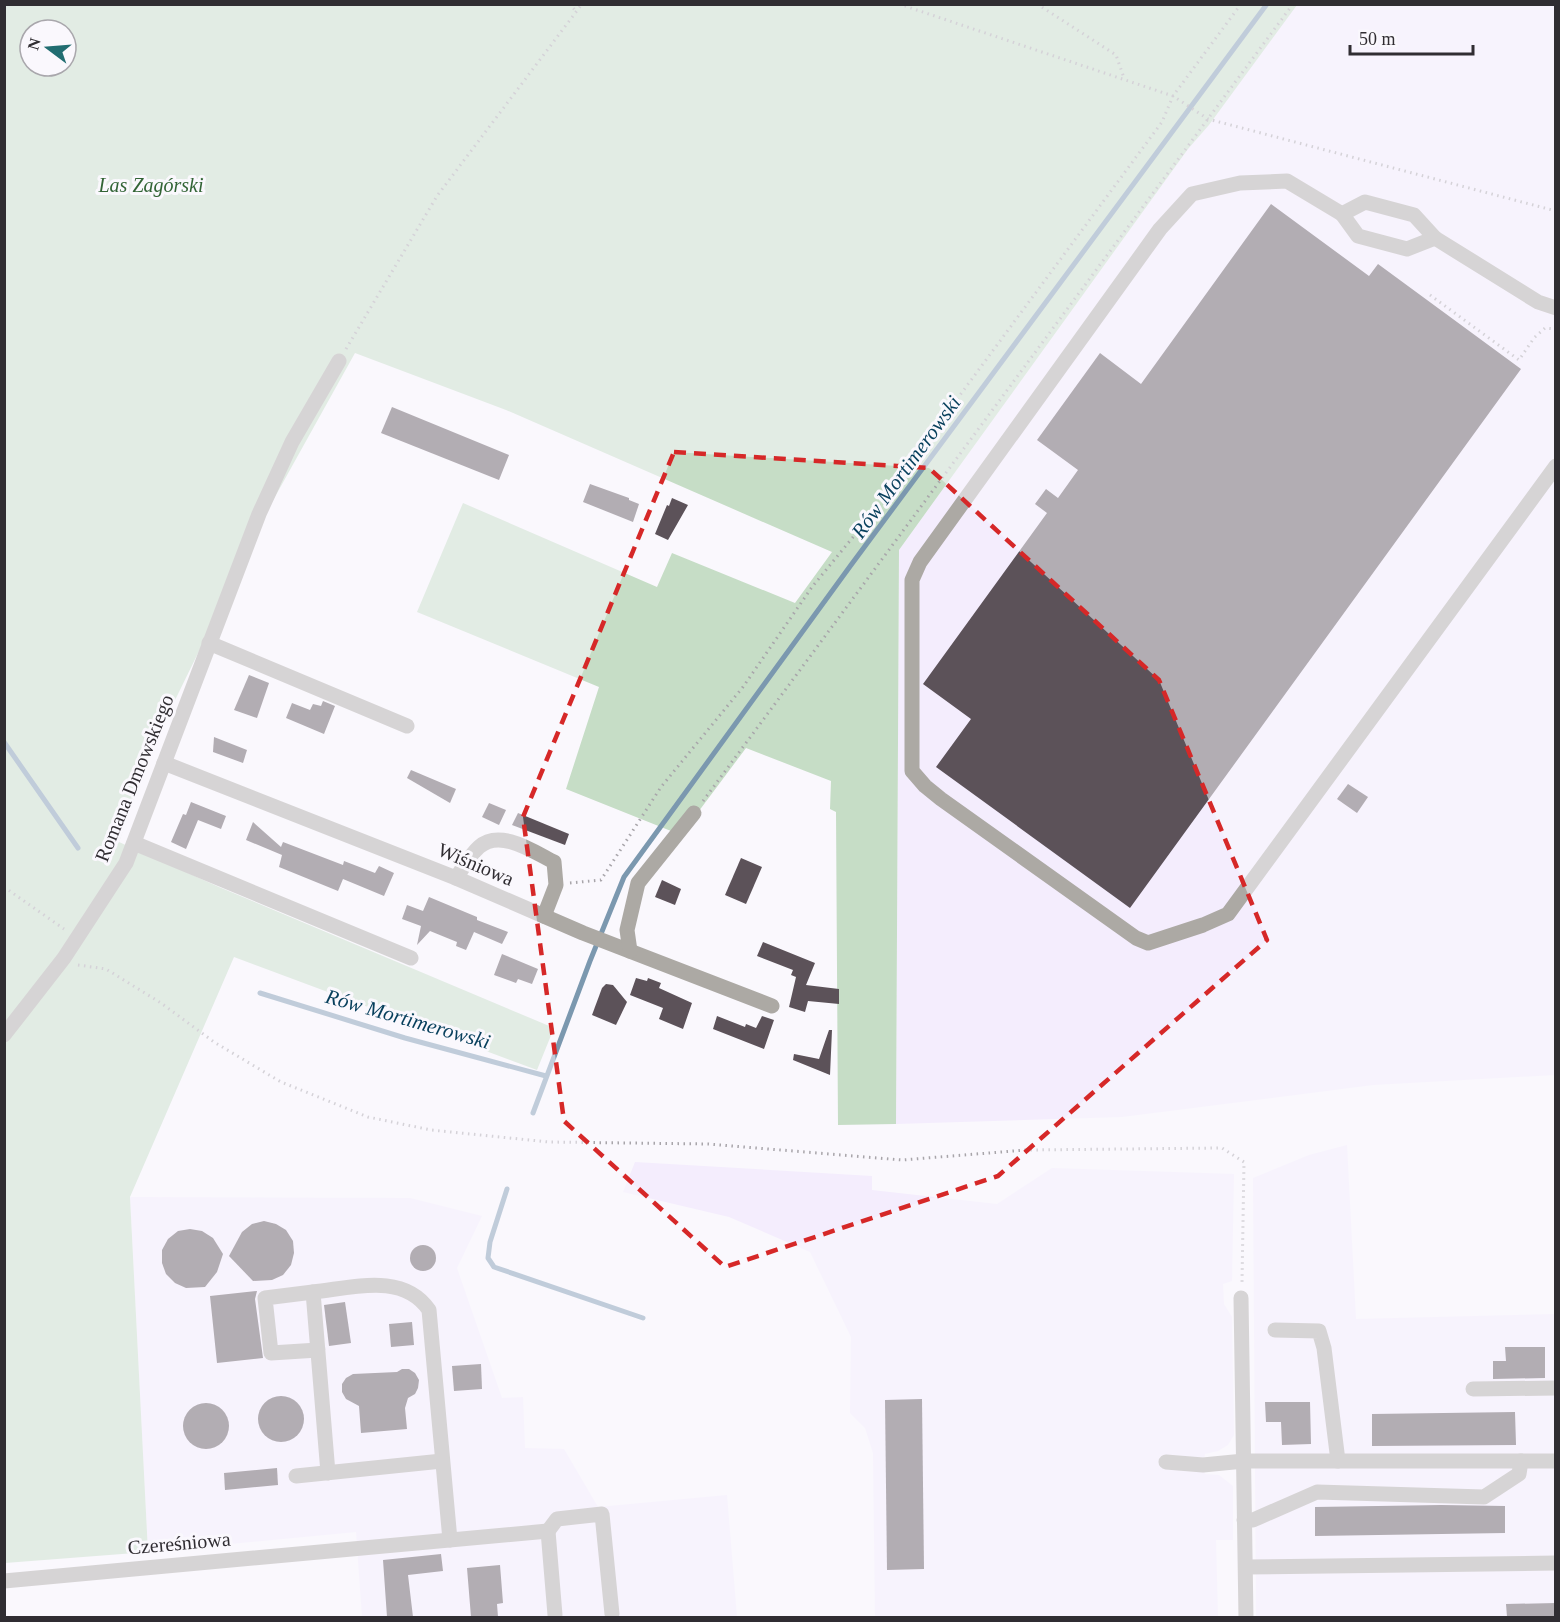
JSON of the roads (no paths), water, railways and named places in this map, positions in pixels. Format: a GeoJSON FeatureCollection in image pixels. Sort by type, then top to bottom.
{"type":"FeatureCollection","features":[{"type":"Feature","properties":{"kind":"street"},"geometry":{"type":"LineString","coordinates":[[1435,238],[1407,249],[1358,236],[1342,214],[1287,181],[1240,183],[1192,194],[1160,229],[920,562],[912,580],[912,771],[925,786],[1136,938],[1148,943],[1203,925],[1228,914],[1556,466]]}},
{"type":"Feature","properties":{"kind":"street"},"geometry":{"type":"LineString","coordinates":[[1342,214],[1365,202],[1414,215],[1435,238],[1538,302],[1556,308]]}},
{"type":"Feature","properties":{"kind":"street","name":"Romana Dmowskiego"},"geometry":{"type":"LineString","coordinates":[[4,1035],[64,958],[126,863],[259,514],[292,442],[339,360]]}},
{"type":"Feature","properties":{"kind":"street"},"geometry":{"type":"LineString","coordinates":[[209,643],[407,726]]}},
{"type":"Feature","properties":{"kind":"street","name":"Wiśniowa"},"geometry":{"type":"LineString","coordinates":[[164,763],[456,878],[583,933],[772,1006]]}},
{"type":"Feature","properties":{"kind":"street"},"geometry":{"type":"LineString","coordinates":[[630,951],[627,930],[638,884],[694,813]]}},
{"type":"Feature","properties":{"kind":"street"},"geometry":{"type":"LineString","coordinates":[[456,878],[479,846],[496,839],[522,846],[554,862],[556,885],[544,916]]}},
{"type":"Feature","properties":{"kind":"street"},"geometry":{"type":"LineString","coordinates":[[134,843],[411,958]]}},
{"type":"Feature","properties":{"kind":"street"},"geometry":{"type":"LineString","coordinates":[[318,1350],[271,1353],[265,1298],[387,1284],[400,1287],[422,1300],[429,1310],[450,1540]]}},
{"type":"Feature","properties":{"kind":"street"},"geometry":{"type":"LineString","coordinates":[[313,1292],[328,1473]]}},
{"type":"Feature","properties":{"kind":"street"},"geometry":{"type":"LineString","coordinates":[[1241,1298],[1246,1617]]}},
{"type":"Feature","properties":{"kind":"street"},"geometry":{"type":"LineString","coordinates":[[1275,1330],[1319,1331],[1324,1348],[1338,1461]]}},
{"type":"Feature","properties":{"kind":"street"},"geometry":{"type":"LineString","coordinates":[[1473,1389],[1556,1388]]}},
{"type":"Feature","properties":{"kind":"street"},"geometry":{"type":"LineString","coordinates":[[296,1476],[442,1461]]}},
{"type":"Feature","properties":{"kind":"street"},"geometry":{"type":"LineString","coordinates":[[1166,1462],[1203,1465],[1244,1461],[1556,1461]]}},
{"type":"Feature","properties":{"kind":"street"},"geometry":{"type":"LineString","coordinates":[[1244,1520],[1253,1520],[1317,1491],[1484,1497],[1519,1474],[1521,1461]]}},
{"type":"Feature","properties":{"kind":"street"},"geometry":{"type":"LineString","coordinates":[[555,1615],[548,1532],[557,1519],[602,1514],[612,1614]]}},
{"type":"Feature","properties":{"kind":"street","name":"Czereśniowa"},"geometry":{"type":"LineString","coordinates":[[4,1581],[358,1547],[548,1532]]}},
{"type":"Feature","properties":{"kind":"street"},"geometry":{"type":"LineString","coordinates":[[1246,1567],[1556,1563]]}},
{"type":"Feature","properties":{"kind":"waterway","name":"Rów Mortimerowski"},"geometry":{"type":"LineString","coordinates":[[533,1113],[624,877],[851,565],[1267,4]]}},
{"type":"Feature","properties":{"kind":"waterway","name":"Rów Mortimerowski"},"geometry":{"type":"LineString","coordinates":[[4,742],[78,848]]}},
{"type":"Feature","properties":{"kind":"waterway","name":"Rów Mortimerowski"},"geometry":{"type":"LineString","coordinates":[[260,993],[405,1038],[546,1076]]}},
{"type":"Feature","properties":{"kind":"waterway"},"geometry":{"type":"LineString","coordinates":[[507,1189],[490,1242],[488,1258],[494,1267],[643,1318]]}},
{"type":"Feature","properties":{"kind":"park label","name":"Las Zagórski"},"geometry":{"type":"Point","coordinates":[151,185]}}]}
